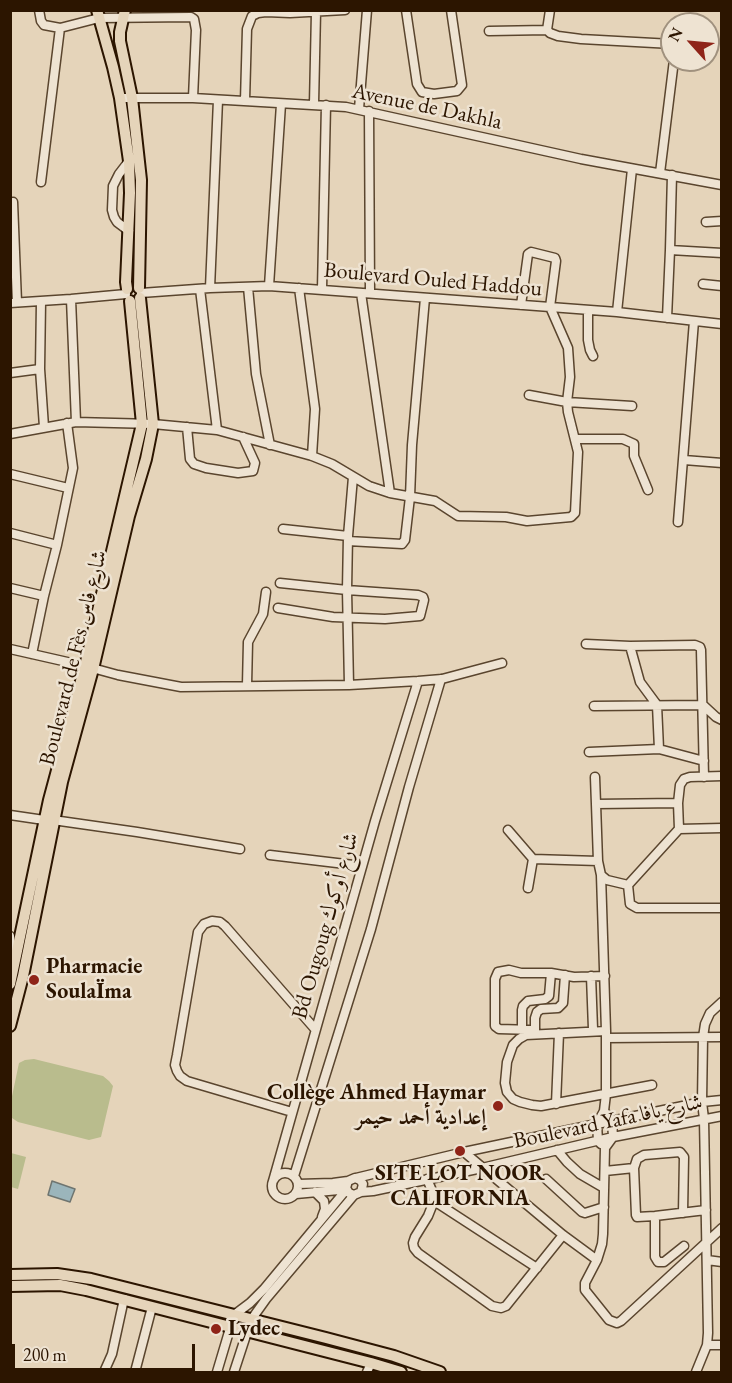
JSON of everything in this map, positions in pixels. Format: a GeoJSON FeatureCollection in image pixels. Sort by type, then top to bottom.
{"type":"FeatureCollection","features":[{"type":"Feature","properties":{"kind":"main road","name":"Boulevard de Fès شارع فاس"},"geometry":{"type":"LineString","coordinates":[[98,14],[120,98],[129,161],[126,282],[134,294]]}},
{"type":"Feature","properties":{"kind":"main road","name":"Boulevard de Fès شارع فاس"},"geometry":{"type":"LineString","coordinates":[[10,984],[147,424],[134,294],[141,180],[132,98],[120,41],[124,14]]}},
{"type":"Feature","properties":{"kind":"main road","name":"Boulevard de Fès شارع فاس"},"geometry":{"type":"LineString","coordinates":[[10,1026],[23,976],[49,820]]}},
{"type":"Feature","properties":{"kind":"main road"},"geometry":{"type":"LineString","coordinates":[[10,1275],[57,1274],[91,1280],[354,1345],[440,1372]]}},
{"type":"Feature","properties":{"kind":"main road"},"geometry":{"type":"LineString","coordinates":[[10,1286],[42,1284],[86,1290],[230,1327],[369,1368],[401,1372]]}},
{"type":"Feature","properties":{"kind":"street"},"geometry":{"type":"LineString","coordinates":[[39,10],[41,21],[45,25],[60,28],[98,14],[190,17],[194,20],[196,30],[193,98]]}},
{"type":"Feature","properties":{"kind":"street"},"geometry":{"type":"LineString","coordinates":[[245,101],[247,29],[252,16],[267,11],[290,14],[345,10]]}},
{"type":"Feature","properties":{"kind":"street"},"geometry":{"type":"LineString","coordinates":[[359,109],[367,10]]}},
{"type":"Feature","properties":{"kind":"street"},"geometry":{"type":"LineString","coordinates":[[406,10],[417,84],[422,92],[434,94],[457,91],[462,85],[451,10]]}},
{"type":"Feature","properties":{"kind":"street"},"geometry":{"type":"LineString","coordinates":[[547,30],[550,10]]}},
{"type":"Feature","properties":{"kind":"street"},"geometry":{"type":"LineString","coordinates":[[314,104],[315,12]]}},
{"type":"Feature","properties":{"kind":"street"},"geometry":{"type":"LineString","coordinates":[[41,182],[60,28]]}},
{"type":"Feature","properties":{"kind":"street"},"geometry":{"type":"LineString","coordinates":[[489,31],[547,30],[558,36],[581,39],[660,43]]}},
{"type":"Feature","properties":{"kind":"street"},"geometry":{"type":"LineString","coordinates":[[660,173],[673,72]]}},
{"type":"Feature","properties":{"kind":"street","name":"Avenue de Dakhla"},"geometry":{"type":"LineString","coordinates":[[120,98],[218,99],[314,104],[359,109],[632,169],[722,184]]}},
{"type":"Feature","properties":{"kind":"street"},"geometry":{"type":"LineString","coordinates":[[217,430],[205,288],[218,99]]}},
{"type":"Feature","properties":{"kind":"street"},"geometry":{"type":"LineString","coordinates":[[269,286],[280,104]]}},
{"type":"Feature","properties":{"kind":"street"},"geometry":{"type":"LineString","coordinates":[[322,289],[326,105]]}},
{"type":"Feature","properties":{"kind":"street"},"geometry":{"type":"LineString","coordinates":[[369,111],[365,293],[390,493]]}},
{"type":"Feature","properties":{"kind":"street"},"geometry":{"type":"LineString","coordinates":[[129,161],[113,186],[112,210],[117,222],[129,231]]}},
{"type":"Feature","properties":{"kind":"street"},"geometry":{"type":"LineString","coordinates":[[617,312],[632,169]]}},
{"type":"Feature","properties":{"kind":"street"},"geometry":{"type":"LineString","coordinates":[[667,318],[672,175]]}},
{"type":"Feature","properties":{"kind":"street"},"geometry":{"type":"LineString","coordinates":[[13,202],[14,303]]}},
{"type":"Feature","properties":{"kind":"street"},"geometry":{"type":"LineString","coordinates":[[706,222],[722,221]]}},
{"type":"Feature","properties":{"kind":"street"},"geometry":{"type":"LineString","coordinates":[[670,250],[722,253]]}},
{"type":"Feature","properties":{"kind":"street"},"geometry":{"type":"LineString","coordinates":[[10,434],[72,423],[147,424],[217,430],[312,456],[332,464],[369,486],[390,493],[435,501],[458,516],[506,517],[527,521],[571,517],[575,513],[578,452],[567,402],[570,377],[568,348],[550,308],[555,258],[531,252],[527,256],[521,305]]}},
{"type":"Feature","properties":{"kind":"street"},"geometry":{"type":"LineString","coordinates":[[704,284],[722,286]]}},
{"type":"Feature","properties":{"kind":"street","name":"Boulevard Ouled Haddou"},"geometry":{"type":"LineString","coordinates":[[14,303],[205,288],[269,286],[617,312],[722,324]]}},
{"type":"Feature","properties":{"kind":"street"},"geometry":{"type":"LineString","coordinates":[[248,287],[256,374],[270,445]]}},
{"type":"Feature","properties":{"kind":"street"},"geometry":{"type":"LineString","coordinates":[[299,288],[315,409],[312,456]]}},
{"type":"Feature","properties":{"kind":"street"},"geometry":{"type":"LineString","coordinates":[[283,528],[348,539],[403,543],[405,540],[425,298]]}},
{"type":"Feature","properties":{"kind":"street"},"geometry":{"type":"LineString","coordinates":[[32,654],[73,468],[72,299]]}},
{"type":"Feature","properties":{"kind":"street"},"geometry":{"type":"LineString","coordinates":[[41,302],[40,369],[44,427]]}},
{"type":"Feature","properties":{"kind":"street"},"geometry":{"type":"LineString","coordinates":[[588,310],[588,340],[593,356]]}},
{"type":"Feature","properties":{"kind":"street"},"geometry":{"type":"LineString","coordinates":[[678,522],[694,321]]}},
{"type":"Feature","properties":{"kind":"street"},"geometry":{"type":"LineString","coordinates":[[10,373],[40,369]]}},
{"type":"Feature","properties":{"kind":"street"},"geometry":{"type":"LineString","coordinates":[[529,395],[567,402],[632,406]]}},
{"type":"Feature","properties":{"kind":"street"},"geometry":{"type":"LineString","coordinates":[[187,428],[190,459],[194,464],[206,468],[238,473],[253,471],[255,463],[243,437]]}},
{"type":"Feature","properties":{"kind":"street"},"geometry":{"type":"LineString","coordinates":[[574,439],[623,439],[634,444],[634,456],[648,490]]}},
{"type":"Feature","properties":{"kind":"street"},"geometry":{"type":"LineString","coordinates":[[684,460],[722,463]]}},
{"type":"Feature","properties":{"kind":"street"},"geometry":{"type":"LineString","coordinates":[[10,474],[68,488]]}},
{"type":"Feature","properties":{"kind":"street"},"geometry":{"type":"LineString","coordinates":[[349,685],[347,590],[353,477]]}},
{"type":"Feature","properties":{"kind":"street"},"geometry":{"type":"LineString","coordinates":[[10,533],[57,545]]}},
{"type":"Feature","properties":{"kind":"street"},"geometry":{"type":"LineString","coordinates":[[278,608],[348,618],[385,619],[419,617],[424,600],[418,595],[280,583]]}},
{"type":"Feature","properties":{"kind":"street"},"geometry":{"type":"LineString","coordinates":[[10,588],[44,596]]}},
{"type":"Feature","properties":{"kind":"street"},"geometry":{"type":"LineString","coordinates":[[247,685],[248,642],[263,614],[266,592]]}},
{"type":"Feature","properties":{"kind":"street"},"geometry":{"type":"LineString","coordinates":[[586,644],[695,645],[700,647],[705,777]]}},
{"type":"Feature","properties":{"kind":"street"},"geometry":{"type":"LineString","coordinates":[[630,645],[640,682],[657,705],[659,749]]}},
{"type":"Feature","properties":{"kind":"street"},"geometry":{"type":"LineString","coordinates":[[10,649],[118,675],[181,687],[349,685],[418,681],[441,679],[502,663]]}},
{"type":"Feature","properties":{"kind":"street","name":"Bd Ougoug شارع أوكوك"},"geometry":{"type":"LineString","coordinates":[[296,1180],[371,929],[441,679]]}},
{"type":"Feature","properties":{"kind":"street","name":"Bd Ougoug شارع أوكوك"},"geometry":{"type":"LineString","coordinates":[[273,1181],[362,866],[418,681]]}},
{"type":"Feature","properties":{"kind":"street"},"geometry":{"type":"LineString","coordinates":[[594,706],[703,705],[722,720]]}},
{"type":"Feature","properties":{"kind":"street"},"geometry":{"type":"LineString","coordinates":[[589,752],[659,749],[704,761]]}},
{"type":"Feature","properties":{"kind":"street"},"geometry":{"type":"LineString","coordinates":[[680,829],[678,803],[680,785],[684,779],[722,776]]}},
{"type":"Feature","properties":{"kind":"street"},"geometry":{"type":"LineString","coordinates":[[596,777],[606,1033],[606,1094],[604,1111],[597,1124],[598,1141],[605,1148]]}},
{"type":"Feature","properties":{"kind":"street"},"geometry":{"type":"LineString","coordinates":[[596,804],[678,803]]}},
{"type":"Feature","properties":{"kind":"street"},"geometry":{"type":"LineString","coordinates":[[10,815],[240,849]]}},
{"type":"Feature","properties":{"kind":"street"},"geometry":{"type":"LineString","coordinates":[[722,828],[680,829],[628,885],[630,904],[637,908],[722,908]]}},
{"type":"Feature","properties":{"kind":"street"},"geometry":{"type":"LineString","coordinates":[[508,830],[533,859],[598,861]]}},
{"type":"Feature","properties":{"kind":"street"},"geometry":{"type":"LineString","coordinates":[[270,855],[362,866]]}},
{"type":"Feature","properties":{"kind":"street"},"geometry":{"type":"LineString","coordinates":[[528,888],[533,859]]}},
{"type":"Feature","properties":{"kind":"street"},"geometry":{"type":"LineString","coordinates":[[601,875],[607,880],[628,885]]}},
{"type":"Feature","properties":{"kind":"street"},"geometry":{"type":"LineString","coordinates":[[292,1112],[187,1081],[177,1071],[175,1065],[198,932],[204,924],[212,921],[220,922],[225,926],[315,1029]]}},
{"type":"Feature","properties":{"kind":"street"},"geometry":{"type":"LineString","coordinates":[[10,936],[15,966]]}},
{"type":"Feature","properties":{"kind":"street"},"geometry":{"type":"LineString","coordinates":[[605,976],[500,971],[496,975],[495,1026],[499,1029],[522,1030],[594,1029],[606,1033]]}},
{"type":"Feature","properties":{"kind":"street"},"geometry":{"type":"LineString","coordinates":[[522,1030],[523,1006],[528,1001],[545,999],[549,996],[551,973]]}},
{"type":"Feature","properties":{"kind":"street"},"geometry":{"type":"LineString","coordinates":[[535,1030],[537,1012],[541,1009],[558,1008],[563,1003],[565,975]]}},
{"type":"Feature","properties":{"kind":"street"},"geometry":{"type":"LineString","coordinates":[[591,976],[594,1029]]}},
{"type":"Feature","properties":{"kind":"street"},"geometry":{"type":"LineString","coordinates":[[696,1372],[707,1346],[708,1333],[702,1102],[703,1037],[710,1013],[722,1002]]}},
{"type":"Feature","properties":{"kind":"street"},"geometry":{"type":"LineString","coordinates":[[556,1104],[559,1033]]}},
{"type":"Feature","properties":{"kind":"street"},"geometry":{"type":"LineString","coordinates":[[652,1085],[556,1104],[532,1105],[513,1099],[504,1083],[509,1053],[513,1045],[526,1035],[606,1033],[722,1037]]}},
{"type":"Feature","properties":{"kind":"street","name":"Boulevard Yafa شارع يافا"},"geometry":{"type":"LineString","coordinates":[[296,1194],[339,1190],[464,1152],[702,1102],[722,1100]]}},
{"type":"Feature","properties":{"kind":"street"},"geometry":{"type":"LineString","coordinates":[[672,1109],[678,1125]]}},
{"type":"Feature","properties":{"kind":"street"},"geometry":{"type":"LineString","coordinates":[[604,1111],[612,1121],[613,1137],[605,1148],[602,1244],[597,1260],[585,1283],[585,1290],[609,1320],[617,1323],[621,1321],[722,1228]]}},
{"type":"Feature","properties":{"kind":"street","name":"Boulevard Yafa شارع يافا"},"geometry":{"type":"LineString","coordinates":[[296,1180],[352,1187],[427,1179],[613,1137],[722,1116]]}},
{"type":"Feature","properties":{"kind":"street"},"geometry":{"type":"LineString","coordinates":[[545,1135],[553,1151],[580,1174],[604,1188]]}},
{"type":"Feature","properties":{"kind":"street"},"geometry":{"type":"LineString","coordinates":[[464,1152],[563,1236],[597,1260]]}},
{"type":"Feature","properties":{"kind":"street"},"geometry":{"type":"LineString","coordinates":[[683,1213],[684,1157],[680,1152],[644,1155],[637,1159],[634,1168],[636,1215],[639,1218],[683,1213],[706,1210]]}},
{"type":"Feature","properties":{"kind":"street"},"geometry":{"type":"LineString","coordinates":[[605,1171],[634,1168]]}},
{"type":"Feature","properties":{"kind":"street"},"geometry":{"type":"LineString","coordinates":[[282,1173],[291,1174],[296,1180],[296,1194],[291,1198],[278,1197],[273,1190],[273,1181],[282,1173]]}},
{"type":"Feature","properties":{"kind":"street"},"geometry":{"type":"LineString","coordinates":[[427,1179],[434,1201],[415,1237],[414,1248],[492,1306],[501,1308],[506,1306],[563,1236]]}},
{"type":"Feature","properties":{"kind":"street"},"geometry":{"type":"LineString","coordinates":[[546,1179],[582,1212],[604,1208]]}},
{"type":"Feature","properties":{"kind":"street"},"geometry":{"type":"LineString","coordinates":[[217,1372],[234,1315],[264,1290],[322,1219],[352,1187]]}},
{"type":"Feature","properties":{"kind":"street"},"geometry":{"type":"LineString","coordinates":[[234,1372],[251,1320],[352,1187]]}},
{"type":"Feature","properties":{"kind":"street"},"geometry":{"type":"LineString","coordinates":[[315,1192],[324,1201],[325,1209],[322,1219]]}},
{"type":"Feature","properties":{"kind":"street"},"geometry":{"type":"LineString","coordinates":[[434,1201],[537,1268]]}},
{"type":"Feature","properties":{"kind":"street"},"geometry":{"type":"LineString","coordinates":[[655,1216],[655,1257],[658,1262],[664,1262],[684,1245]]}},
{"type":"Feature","properties":{"kind":"street"},"geometry":{"type":"LineString","coordinates":[[707,1260],[722,1262]]}},
{"type":"Feature","properties":{"kind":"street"},"geometry":{"type":"LineString","coordinates":[[104,1372],[112,1354],[124,1299]]}},
{"type":"Feature","properties":{"kind":"street"},"geometry":{"type":"LineString","coordinates":[[135,1372],[152,1307]]}},
{"type":"Feature","properties":{"kind":"street"},"geometry":{"type":"LineString","coordinates":[[707,1346],[722,1345]]}},
{"type":"Feature","properties":{"kind":"green space"},"geometry":{"type":"Polygon","coordinates":[[[34,1059],[103,1076],[109,1081],[113,1086],[101,1137],[89,1140],[18,1122],[12,1118],[11,1101],[19,1063],[34,1059]]]}},
{"type":"Feature","properties":{"kind":"green space"},"geometry":{"type":"Polygon","coordinates":[[[11,1153],[26,1157],[18,1189],[11,1187],[11,1153]]]}},
{"type":"Feature","properties":{"kind":"water"},"geometry":{"type":"Polygon","coordinates":[[[52,1181],[75,1189],[70,1202],[48,1195],[52,1181]]]}},
{"type":"Feature","properties":{"kind":"place","name":"Pharmacie SoulaÏma"},"geometry":{"type":"Point","coordinates":[34,980]}},
{"type":"Feature","properties":{"kind":"place","name":"Collège Ahmed Haymar إعدادية أحمد حيمر"},"geometry":{"type":"Point","coordinates":[498,1106]}},
{"type":"Feature","properties":{"kind":"place","name":"SITE LOT NOOR CALIFORNIA"},"geometry":{"type":"Point","coordinates":[460,1151]}},
{"type":"Feature","properties":{"kind":"place","name":"Lydec"},"geometry":{"type":"Point","coordinates":[216,1329]}}]}
